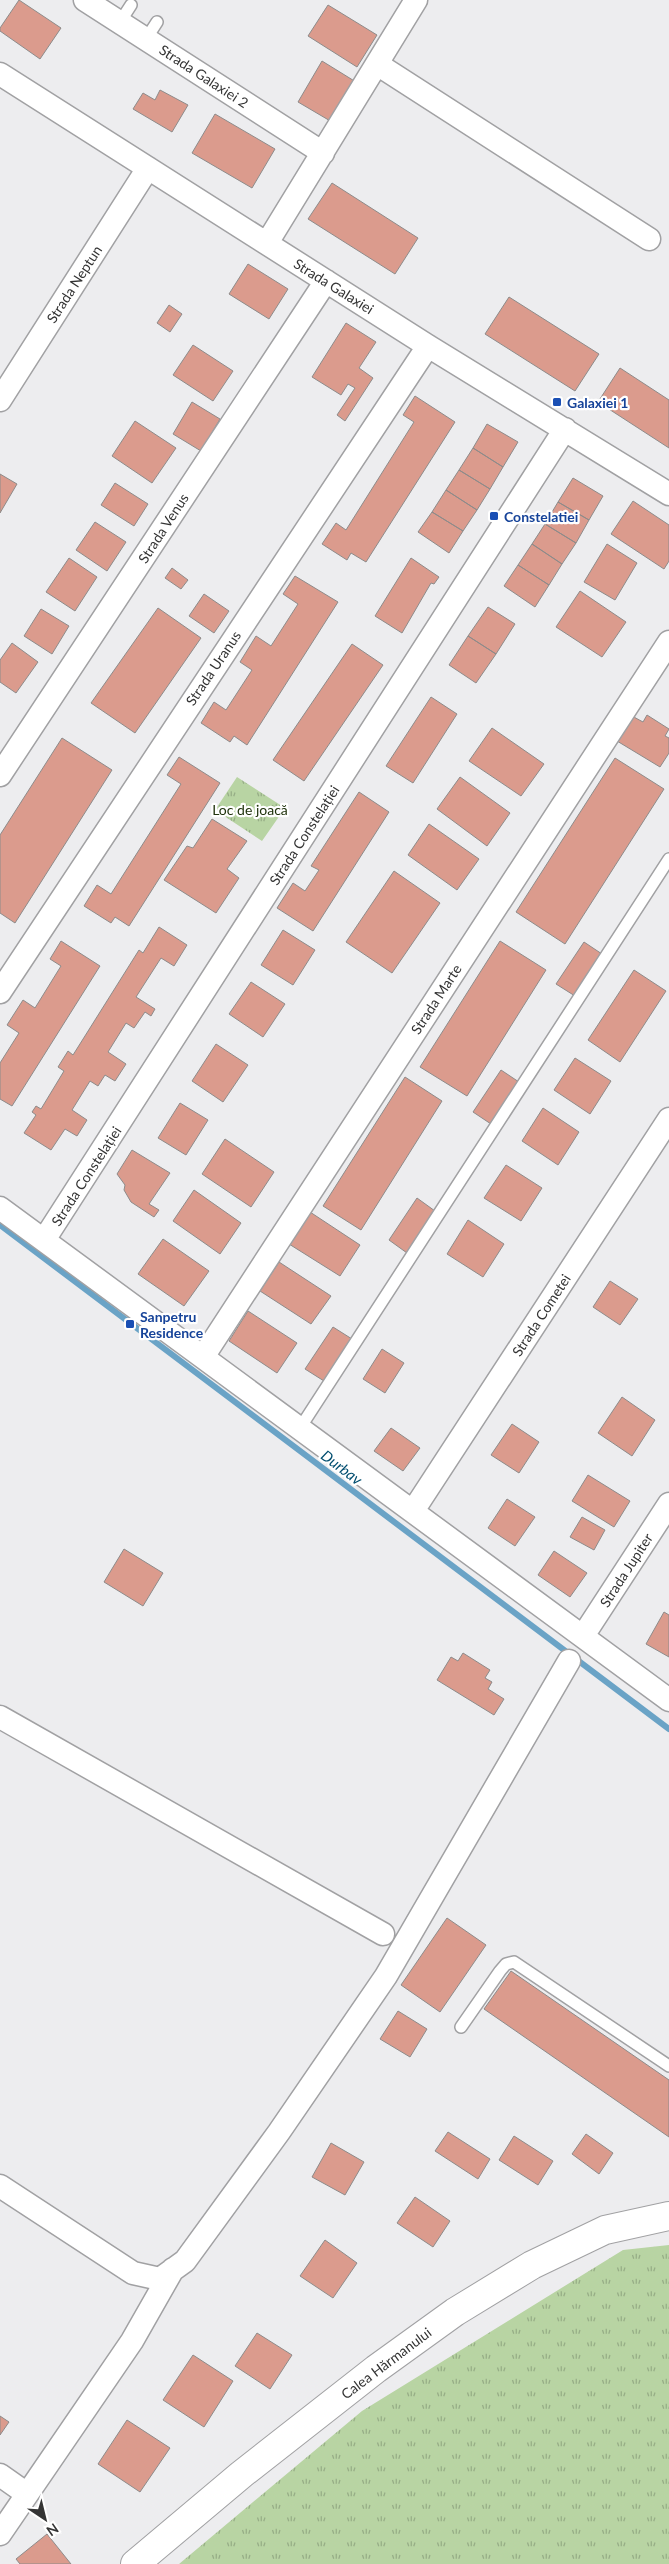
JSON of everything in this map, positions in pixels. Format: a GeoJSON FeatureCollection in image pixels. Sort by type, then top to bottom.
{"type":"FeatureCollection","features":[{"type":"Feature","properties":{"kind":"main road","name":"Calea Hărmanului"},"geometry":{"type":"LineString","coordinates":[[135,2564],[242,2474],[455,2312],[532,2265],[605,2230],[669,2216]]}},
{"type":"Feature","properties":{"kind":"street"},"geometry":{"type":"LineString","coordinates":[[266,243],[416,0]]}},
{"type":"Feature","properties":{"kind":"street","name":"Strada Galaxiei 2"},"geometry":{"type":"LineString","coordinates":[[94,2],[126,14],[151,30],[323,152]]}},
{"type":"Feature","properties":{"kind":"street"},"geometry":{"type":"LineString","coordinates":[[377,64],[650,239]]}},
{"type":"Feature","properties":{"kind":"street","name":"Strada Galaxiei"},"geometry":{"type":"LineString","coordinates":[[0,74],[428,346],[669,494]]}},
{"type":"Feature","properties":{"kind":"street","name":"Strada Neptun"},"geometry":{"type":"LineString","coordinates":[[0,400],[148,168]]}},
{"type":"Feature","properties":{"kind":"street","name":"Strada Venus"},"geometry":{"type":"LineString","coordinates":[[0,775],[326,281]]}},
{"type":"Feature","properties":{"kind":"street","name":"Strada Uranus"},"geometry":{"type":"LineString","coordinates":[[0,992],[428,346]]}},
{"type":"Feature","properties":{"kind":"street","name":"Strada Constelației"},"geometry":{"type":"LineString","coordinates":[[44,1240],[565,429]]}},
{"type":"Feature","properties":{"kind":"street","name":"Strada Marte"},"geometry":{"type":"LineString","coordinates":[[203,1357],[669,642]]}},
{"type":"Feature","properties":{"kind":"street","name":"Strada Cometei"},"geometry":{"type":"LineString","coordinates":[[413,1511],[669,1119]]}},
{"type":"Feature","properties":{"kind":"street"},"geometry":{"type":"LineString","coordinates":[[0,1208],[669,1700]]}},
{"type":"Feature","properties":{"kind":"street","name":"Strada Jupiter"},"geometry":{"type":"LineString","coordinates":[[583,1636],[669,1504]]}},
{"type":"Feature","properties":{"kind":"street"},"geometry":{"type":"LineString","coordinates":[[0,2186],[133,2273],[160,2279],[186,2261],[279,2132],[386,1976],[569,1661]]}},
{"type":"Feature","properties":{"kind":"street"},"geometry":{"type":"LineString","coordinates":[[0,1717],[383,1934]]}},
{"type":"Feature","properties":{"kind":"street"},"geometry":{"type":"LineString","coordinates":[[0,2534],[132,2341],[173,2269]]}},
{"type":"Feature","properties":{"kind":"street"},"geometry":{"type":"LineString","coordinates":[[0,2475],[28,2494]]}},
{"type":"Feature","properties":{"kind":"lane"},"geometry":{"type":"LineString","coordinates":[[300,1428],[669,859]]}},
{"type":"Feature","properties":{"kind":"lane"},"geometry":{"type":"LineString","coordinates":[[461,2027],[500,1971],[506,1964],[514,1962],[669,2066]]}},
{"type":"Feature","properties":{"kind":"green space","name":"Loc de joacă"},"geometry":{"type":"Polygon","coordinates":[[[237,777],[285,808],[262,841],[215,810],[237,777]]]}},
{"type":"Feature","properties":{"kind":"green space"},"geometry":{"type":"Polygon","coordinates":[[[669,2245],[669,2564],[179,2564],[362,2411],[623,2250],[669,2245]]]}},
{"type":"Feature","properties":{"kind":"building"},"geometry":{"type":"Polygon","coordinates":[[[19,0],[61,28],[40,59],[0,31],[0,28],[19,0]]]}},
{"type":"Feature","properties":{"kind":"building"},"geometry":{"type":"Polygon","coordinates":[[[328,5],[377,35],[357,67],[308,36],[328,5]]]}},
{"type":"Feature","properties":{"kind":"building"},"geometry":{"type":"Polygon","coordinates":[[[322,61],[356,82],[332,122],[298,102],[322,61]]]}},
{"type":"Feature","properties":{"kind":"building"},"geometry":{"type":"Polygon","coordinates":[[[160,90],[188,105],[172,132],[133,109],[143,93],[155,100],[160,90]]]}},
{"type":"Feature","properties":{"kind":"building"},"geometry":{"type":"Polygon","coordinates":[[[215,114],[275,149],[252,188],[192,153],[215,114]]]}},
{"type":"Feature","properties":{"kind":"building"},"geometry":{"type":"Polygon","coordinates":[[[332,183],[418,238],[395,274],[308,219],[332,183]]]}},
{"type":"Feature","properties":{"kind":"building"},"geometry":{"type":"Polygon","coordinates":[[[248,264],[288,289],[269,319],[229,294],[248,264]]]}},
{"type":"Feature","properties":{"kind":"building"},"geometry":{"type":"Polygon","coordinates":[[[509,297],[599,354],[575,391],[485,334],[509,297]]]}},
{"type":"Feature","properties":{"kind":"building"},"geometry":{"type":"Polygon","coordinates":[[[169,305],[182,314],[170,332],[157,323],[169,305]]]}},
{"type":"Feature","properties":{"kind":"building"},"geometry":{"type":"Polygon","coordinates":[[[346,323],[376,342],[359,368],[373,378],[345,421],[337,415],[355,388],[348,384],[341,395],[312,377],[346,323]]]}},
{"type":"Feature","properties":{"kind":"building"},"geometry":{"type":"Polygon","coordinates":[[[193,345],[233,371],[213,401],[173,375],[193,345]]]}},
{"type":"Feature","properties":{"kind":"building"},"geometry":{"type":"Polygon","coordinates":[[[620,368],[669,400],[669,448],[598,402],[620,368]]]}},
{"type":"Feature","properties":{"kind":"building"},"geometry":{"type":"Polygon","coordinates":[[[415,396],[455,422],[366,562],[351,553],[347,560],[322,544],[336,523],[346,530],[414,422],[403,415],[415,396]]]}},
{"type":"Feature","properties":{"kind":"building"},"geometry":{"type":"Polygon","coordinates":[[[192,402],[220,419],[201,451],[173,434],[192,402]]]}},
{"type":"Feature","properties":{"kind":"building"},"geometry":{"type":"Polygon","coordinates":[[[135,421],[176,448],[152,483],[112,456],[135,421]]]}},
{"type":"Feature","properties":{"kind":"building"},"geometry":{"type":"Polygon","coordinates":[[[487,424],[518,442],[503,467],[473,448],[487,424]]]}},
{"type":"Feature","properties":{"kind":"building"},"geometry":{"type":"Polygon","coordinates":[[[473,448],[503,467],[490,489],[459,470],[473,448]]]}},
{"type":"Feature","properties":{"kind":"building"},"geometry":{"type":"Polygon","coordinates":[[[459,470],[490,489],[477,510],[446,490],[459,470]]]}},
{"type":"Feature","properties":{"kind":"building"},"geometry":{"type":"Polygon","coordinates":[[[0,474],[17,484],[0,513],[0,474]]]}},
{"type":"Feature","properties":{"kind":"building"},"geometry":{"type":"Polygon","coordinates":[[[573,478],[603,496],[589,520],[558,502],[573,478]]]}},
{"type":"Feature","properties":{"kind":"building"},"geometry":{"type":"Polygon","coordinates":[[[115,483],[148,504],[134,526],[101,505],[115,483]]]}},
{"type":"Feature","properties":{"kind":"building"},"geometry":{"type":"Polygon","coordinates":[[[446,490],[477,510],[463,531],[432,512],[446,490]]]}},
{"type":"Feature","properties":{"kind":"building"},"geometry":{"type":"Polygon","coordinates":[[[633,501],[669,525],[669,561],[664,569],[611,534],[633,501]]]}},
{"type":"Feature","properties":{"kind":"building"},"geometry":{"type":"Polygon","coordinates":[[[558,502],[589,520],[576,543],[545,524],[558,502]]]}},
{"type":"Feature","properties":{"kind":"building"},"geometry":{"type":"Polygon","coordinates":[[[432,512],[463,531],[449,553],[418,532],[432,512]]]}},
{"type":"Feature","properties":{"kind":"building"},"geometry":{"type":"Polygon","coordinates":[[[95,522],[126,542],[107,571],[76,550],[95,522]]]}},
{"type":"Feature","properties":{"kind":"building"},"geometry":{"type":"Polygon","coordinates":[[[545,524],[576,543],[562,564],[532,544],[545,524]]]}},
{"type":"Feature","properties":{"kind":"building"},"geometry":{"type":"Polygon","coordinates":[[[532,544],[562,564],[549,585],[518,565],[532,544]]]}},
{"type":"Feature","properties":{"kind":"building"},"geometry":{"type":"Polygon","coordinates":[[[607,544],[637,563],[615,600],[584,582],[607,544]]]}},
{"type":"Feature","properties":{"kind":"building"},"geometry":{"type":"Polygon","coordinates":[[[69,558],[97,577],[75,611],[46,592],[69,558]]]}},
{"type":"Feature","properties":{"kind":"building"},"geometry":{"type":"Polygon","coordinates":[[[411,558],[439,577],[434,584],[431,583],[402,633],[375,616],[411,558]]]}},
{"type":"Feature","properties":{"kind":"building"},"geometry":{"type":"Polygon","coordinates":[[[518,565],[549,585],[535,607],[504,586],[518,565]]]}},
{"type":"Feature","properties":{"kind":"building"},"geometry":{"type":"Polygon","coordinates":[[[172,568],[188,580],[181,589],[165,578],[172,568]]]}},
{"type":"Feature","properties":{"kind":"building"},"geometry":{"type":"Polygon","coordinates":[[[295,576],[338,602],[247,745],[234,736],[230,742],[201,723],[214,702],[226,710],[252,670],[240,662],[256,636],[271,646],[298,604],[283,594],[295,576]]]}},
{"type":"Feature","properties":{"kind":"building"},"geometry":{"type":"Polygon","coordinates":[[[580,591],[626,622],[602,657],[556,627],[580,591]]]}},
{"type":"Feature","properties":{"kind":"building"},"geometry":{"type":"Polygon","coordinates":[[[204,594],[229,611],[214,633],[189,616],[204,594]]]}},
{"type":"Feature","properties":{"kind":"building"},"geometry":{"type":"Polygon","coordinates":[[[488,607],[515,624],[496,654],[468,636],[488,607]]]}},
{"type":"Feature","properties":{"kind":"building"},"geometry":{"type":"Polygon","coordinates":[[[158,608],[201,638],[135,733],[91,703],[158,608]]]}},
{"type":"Feature","properties":{"kind":"building"},"geometry":{"type":"Polygon","coordinates":[[[41,609],[69,626],[52,654],[24,636],[41,609]]]}},
{"type":"Feature","properties":{"kind":"building"},"geometry":{"type":"Polygon","coordinates":[[[468,636],[496,654],[476,683],[449,665],[468,636]]]}},
{"type":"Feature","properties":{"kind":"building"},"geometry":{"type":"Polygon","coordinates":[[[12,643],[38,662],[16,693],[0,682],[0,660],[12,643]]]}},
{"type":"Feature","properties":{"kind":"building"},"geometry":{"type":"Polygon","coordinates":[[[352,644],[383,665],[304,781],[273,760],[352,644]]]}},
{"type":"Feature","properties":{"kind":"building"},"geometry":{"type":"Polygon","coordinates":[[[431,697],[457,714],[413,783],[386,766],[431,697]]]}},
{"type":"Feature","properties":{"kind":"building"},"geometry":{"type":"Polygon","coordinates":[[[647,715],[669,729],[665,736],[669,738],[669,753],[660,767],[617,741],[632,716],[643,722],[647,715]]]}},
{"type":"Feature","properties":{"kind":"building"},"geometry":{"type":"Polygon","coordinates":[[[492,728],[544,764],[521,796],[469,761],[492,728]]]}},
{"type":"Feature","properties":{"kind":"building"},"geometry":{"type":"Polygon","coordinates":[[[62,738],[112,770],[15,923],[0,913],[0,835],[62,738]]]}},
{"type":"Feature","properties":{"kind":"building"},"geometry":{"type":"Polygon","coordinates":[[[179,757],[220,783],[129,926],[115,917],[111,923],[84,906],[97,885],[111,894],[181,784],[167,775],[179,757]]]}},
{"type":"Feature","properties":{"kind":"building"},"geometry":{"type":"Polygon","coordinates":[[[615,758],[664,789],[565,944],[516,912],[615,758]]]}},
{"type":"Feature","properties":{"kind":"building"},"geometry":{"type":"Polygon","coordinates":[[[460,777],[510,813],[487,846],[437,809],[460,777]]]}},
{"type":"Feature","properties":{"kind":"building"},"geometry":{"type":"Polygon","coordinates":[[[359,792],[389,812],[313,931],[277,908],[293,883],[305,891],[319,870],[311,866],[359,792]]]}},
{"type":"Feature","properties":{"kind":"building"},"geometry":{"type":"Polygon","coordinates":[[[212,819],[247,841],[227,869],[239,878],[216,913],[164,880],[187,846],[193,848],[212,819]]]}},
{"type":"Feature","properties":{"kind":"building"},"geometry":{"type":"Polygon","coordinates":[[[429,824],[479,859],[457,890],[408,855],[429,824]]]}},
{"type":"Feature","properties":{"kind":"building"},"geometry":{"type":"Polygon","coordinates":[[[394,871],[440,903],[392,973],[346,942],[394,871]]]}},
{"type":"Feature","properties":{"kind":"building"},"geometry":{"type":"Polygon","coordinates":[[[159,927],[187,945],[174,966],[161,958],[136,997],[155,1009],[151,1016],[145,1012],[134,1028],[126,1023],[108,1052],[126,1064],[115,1081],[105,1075],[98,1086],[90,1081],[72,1110],[87,1120],[77,1136],[65,1129],[51,1150],[24,1133],[36,1115],[32,1112],[36,1106],[41,1109],[64,1071],[58,1067],[68,1051],[73,1055],[139,950],[143,953],[159,927]]]}},
{"type":"Feature","properties":{"kind":"building"},"geometry":{"type":"Polygon","coordinates":[[[283,930],[315,950],[293,985],[261,965],[283,930]]]}},
{"type":"Feature","properties":{"kind":"building"},"geometry":{"type":"Polygon","coordinates":[[[61,941],[100,966],[12,1106],[0,1099],[0,1063],[19,1033],[7,1025],[23,1000],[35,1008],[61,966],[50,959],[61,941]]]}},
{"type":"Feature","properties":{"kind":"building"},"geometry":{"type":"Polygon","coordinates":[[[500,941],[546,970],[467,1096],[420,1067],[500,941]]]}},
{"type":"Feature","properties":{"kind":"building"},"geometry":{"type":"Polygon","coordinates":[[[584,942],[602,954],[575,996],[556,984],[584,942]]]}},
{"type":"Feature","properties":{"kind":"building"},"geometry":{"type":"Polygon","coordinates":[[[634,970],[666,991],[620,1062],[588,1040],[634,970]]]}},
{"type":"Feature","properties":{"kind":"building"},"geometry":{"type":"Polygon","coordinates":[[[251,982],[285,1004],[263,1037],[229,1014],[251,982]]]}},
{"type":"Feature","properties":{"kind":"building"},"geometry":{"type":"Polygon","coordinates":[[[216,1044],[248,1065],[223,1102],[192,1081],[216,1044]]]}},
{"type":"Feature","properties":{"kind":"building"},"geometry":{"type":"Polygon","coordinates":[[[575,1058],[611,1081],[590,1114],[554,1090],[575,1058]]]}},
{"type":"Feature","properties":{"kind":"building"},"geometry":{"type":"Polygon","coordinates":[[[501,1070],[519,1082],[491,1124],[473,1112],[501,1070]]]}},
{"type":"Feature","properties":{"kind":"building"},"geometry":{"type":"Polygon","coordinates":[[[405,1077],[442,1101],[361,1230],[323,1206],[405,1077]]]}},
{"type":"Feature","properties":{"kind":"building"},"geometry":{"type":"Polygon","coordinates":[[[180,1103],[208,1120],[186,1155],[158,1138],[180,1103]]]}},
{"type":"Feature","properties":{"kind":"building"},"geometry":{"type":"Polygon","coordinates":[[[543,1108],[579,1132],[558,1165],[522,1141],[543,1108]]]}},
{"type":"Feature","properties":{"kind":"building"},"geometry":{"type":"Polygon","coordinates":[[[225,1139],[274,1172],[251,1207],[202,1174],[225,1139]]]}},
{"type":"Feature","properties":{"kind":"building"},"geometry":{"type":"Polygon","coordinates":[[[132,1150],[170,1173],[149,1204],[159,1210],[154,1217],[131,1202],[124,1190],[125,1185],[117,1174],[132,1150]]]}},
{"type":"Feature","properties":{"kind":"building"},"geometry":{"type":"Polygon","coordinates":[[[506,1165],[542,1188],[521,1221],[484,1198],[506,1165]]]}},
{"type":"Feature","properties":{"kind":"building"},"geometry":{"type":"Polygon","coordinates":[[[194,1190],[241,1223],[220,1254],[173,1221],[194,1190]]]}},
{"type":"Feature","properties":{"kind":"building"},"geometry":{"type":"Polygon","coordinates":[[[417,1198],[435,1211],[407,1253],[389,1240],[417,1198]]]}},
{"type":"Feature","properties":{"kind":"building"},"geometry":{"type":"Polygon","coordinates":[[[310,1212],[360,1245],[340,1276],[289,1244],[310,1212]]]}},
{"type":"Feature","properties":{"kind":"building"},"geometry":{"type":"Polygon","coordinates":[[[468,1220],[504,1244],[483,1277],[447,1254],[468,1220]]]}},
{"type":"Feature","properties":{"kind":"building"},"geometry":{"type":"Polygon","coordinates":[[[163,1239],[209,1271],[184,1306],[138,1274],[163,1239]]]}},
{"type":"Feature","properties":{"kind":"building"},"geometry":{"type":"Polygon","coordinates":[[[279,1262],[331,1296],[311,1324],[260,1291],[279,1262]]]}},
{"type":"Feature","properties":{"kind":"building"},"geometry":{"type":"Polygon","coordinates":[[[610,1281],[638,1299],[620,1325],[593,1307],[610,1281]]]}},
{"type":"Feature","properties":{"kind":"building"},"geometry":{"type":"Polygon","coordinates":[[[248,1311],[297,1343],[277,1373],[229,1341],[248,1311]]]}},
{"type":"Feature","properties":{"kind":"building"},"geometry":{"type":"Polygon","coordinates":[[[333,1327],[352,1339],[324,1381],[305,1369],[333,1327]]]}},
{"type":"Feature","properties":{"kind":"building"},"geometry":{"type":"Polygon","coordinates":[[[382,1349],[404,1363],[385,1393],[363,1379],[382,1349]]]}},
{"type":"Feature","properties":{"kind":"building"},"geometry":{"type":"Polygon","coordinates":[[[622,1397],[655,1420],[632,1456],[598,1433],[622,1397]]]}},
{"type":"Feature","properties":{"kind":"building"},"geometry":{"type":"Polygon","coordinates":[[[512,1424],[539,1442],[519,1473],[491,1455],[512,1424]]]}},
{"type":"Feature","properties":{"kind":"building"},"geometry":{"type":"Polygon","coordinates":[[[391,1428],[420,1448],[403,1471],[374,1451],[391,1428]]]}},
{"type":"Feature","properties":{"kind":"building"},"geometry":{"type":"Polygon","coordinates":[[[588,1475],[630,1501],[614,1527],[572,1501],[588,1475]]]}},
{"type":"Feature","properties":{"kind":"building"},"geometry":{"type":"Polygon","coordinates":[[[507,1499],[535,1517],[515,1546],[488,1528],[507,1499]]]}},
{"type":"Feature","properties":{"kind":"building"},"geometry":{"type":"Polygon","coordinates":[[[582,1517],[605,1530],[594,1550],[570,1537],[582,1517]]]}},
{"type":"Feature","properties":{"kind":"building"},"geometry":{"type":"Polygon","coordinates":[[[124,1549],[163,1573],[143,1606],[104,1582],[124,1549]]]}},
{"type":"Feature","properties":{"kind":"building"},"geometry":{"type":"Polygon","coordinates":[[[554,1551],[587,1573],[570,1597],[538,1575],[554,1551]]]}},
{"type":"Feature","properties":{"kind":"building"},"geometry":{"type":"Polygon","coordinates":[[[664,1612],[669,1615],[669,1657],[646,1644],[664,1612]]]}},
{"type":"Feature","properties":{"kind":"building"},"geometry":{"type":"Polygon","coordinates":[[[463,1653],[490,1670],[485,1678],[492,1682],[488,1689],[504,1699],[494,1715],[437,1680],[451,1657],[458,1661],[463,1653]]]}},
{"type":"Feature","properties":{"kind":"building"},"geometry":{"type":"Polygon","coordinates":[[[447,1918],[486,1945],[440,2012],[401,1985],[447,1918]]]}},
{"type":"Feature","properties":{"kind":"building"},"geometry":{"type":"Polygon","coordinates":[[[511,1971],[669,2080],[669,2137],[484,2009],[511,1971]]]}},
{"type":"Feature","properties":{"kind":"building"},"geometry":{"type":"Polygon","coordinates":[[[398,2011],[427,2029],[410,2057],[380,2039],[398,2011]]]}},
{"type":"Feature","properties":{"kind":"building"},"geometry":{"type":"Polygon","coordinates":[[[448,2132],[490,2159],[478,2179],[435,2151],[448,2132]]]}},
{"type":"Feature","properties":{"kind":"building"},"geometry":{"type":"Polygon","coordinates":[[[586,2134],[613,2153],[599,2174],[572,2154],[586,2134]]]}},
{"type":"Feature","properties":{"kind":"building"},"geometry":{"type":"Polygon","coordinates":[[[514,2136],[553,2161],[538,2185],[499,2160],[514,2136]]]}},
{"type":"Feature","properties":{"kind":"building"},"geometry":{"type":"Polygon","coordinates":[[[331,2143],[364,2162],[345,2195],[312,2177],[331,2143]]]}},
{"type":"Feature","properties":{"kind":"building"},"geometry":{"type":"Polygon","coordinates":[[[415,2197],[450,2221],[433,2247],[397,2223],[415,2197]]]}},
{"type":"Feature","properties":{"kind":"building"},"geometry":{"type":"Polygon","coordinates":[[[325,2240],[357,2263],[333,2298],[300,2276],[325,2240]]]}},
{"type":"Feature","properties":{"kind":"building"},"geometry":{"type":"Polygon","coordinates":[[[257,2333],[292,2355],[270,2389],[235,2366],[257,2333]]]}},
{"type":"Feature","properties":{"kind":"building"},"geometry":{"type":"Polygon","coordinates":[[[193,2355],[233,2381],[204,2427],[163,2400],[193,2355]]]}},
{"type":"Feature","properties":{"kind":"building"},"geometry":{"type":"Polygon","coordinates":[[[0,2416],[9,2422],[0,2435],[0,2416]]]}},
{"type":"Feature","properties":{"kind":"building"},"geometry":{"type":"Polygon","coordinates":[[[127,2420],[170,2448],[140,2492],[98,2464],[127,2420]]]}},
{"type":"Feature","properties":{"kind":"building"},"geometry":{"type":"Polygon","coordinates":[[[47,2534],[71,2564],[20,2564],[16,2559],[47,2534]]]}},
{"type":"Feature","properties":{"kind":"waterway","name":"Durbav"},"geometry":{"type":"LineString","coordinates":[[0,1225],[669,1729]]}},
{"type":"Feature","properties":{"kind":"place","name":"Galaxiei 1"},"geometry":{"type":"Point","coordinates":[557,402]}},
{"type":"Feature","properties":{"kind":"place","name":"Constelatiei"},"geometry":{"type":"Point","coordinates":[494,516]}},
{"type":"Feature","properties":{"kind":"place","name":"Sanpetru Residence"},"geometry":{"type":"Point","coordinates":[130,1324]}}]}
